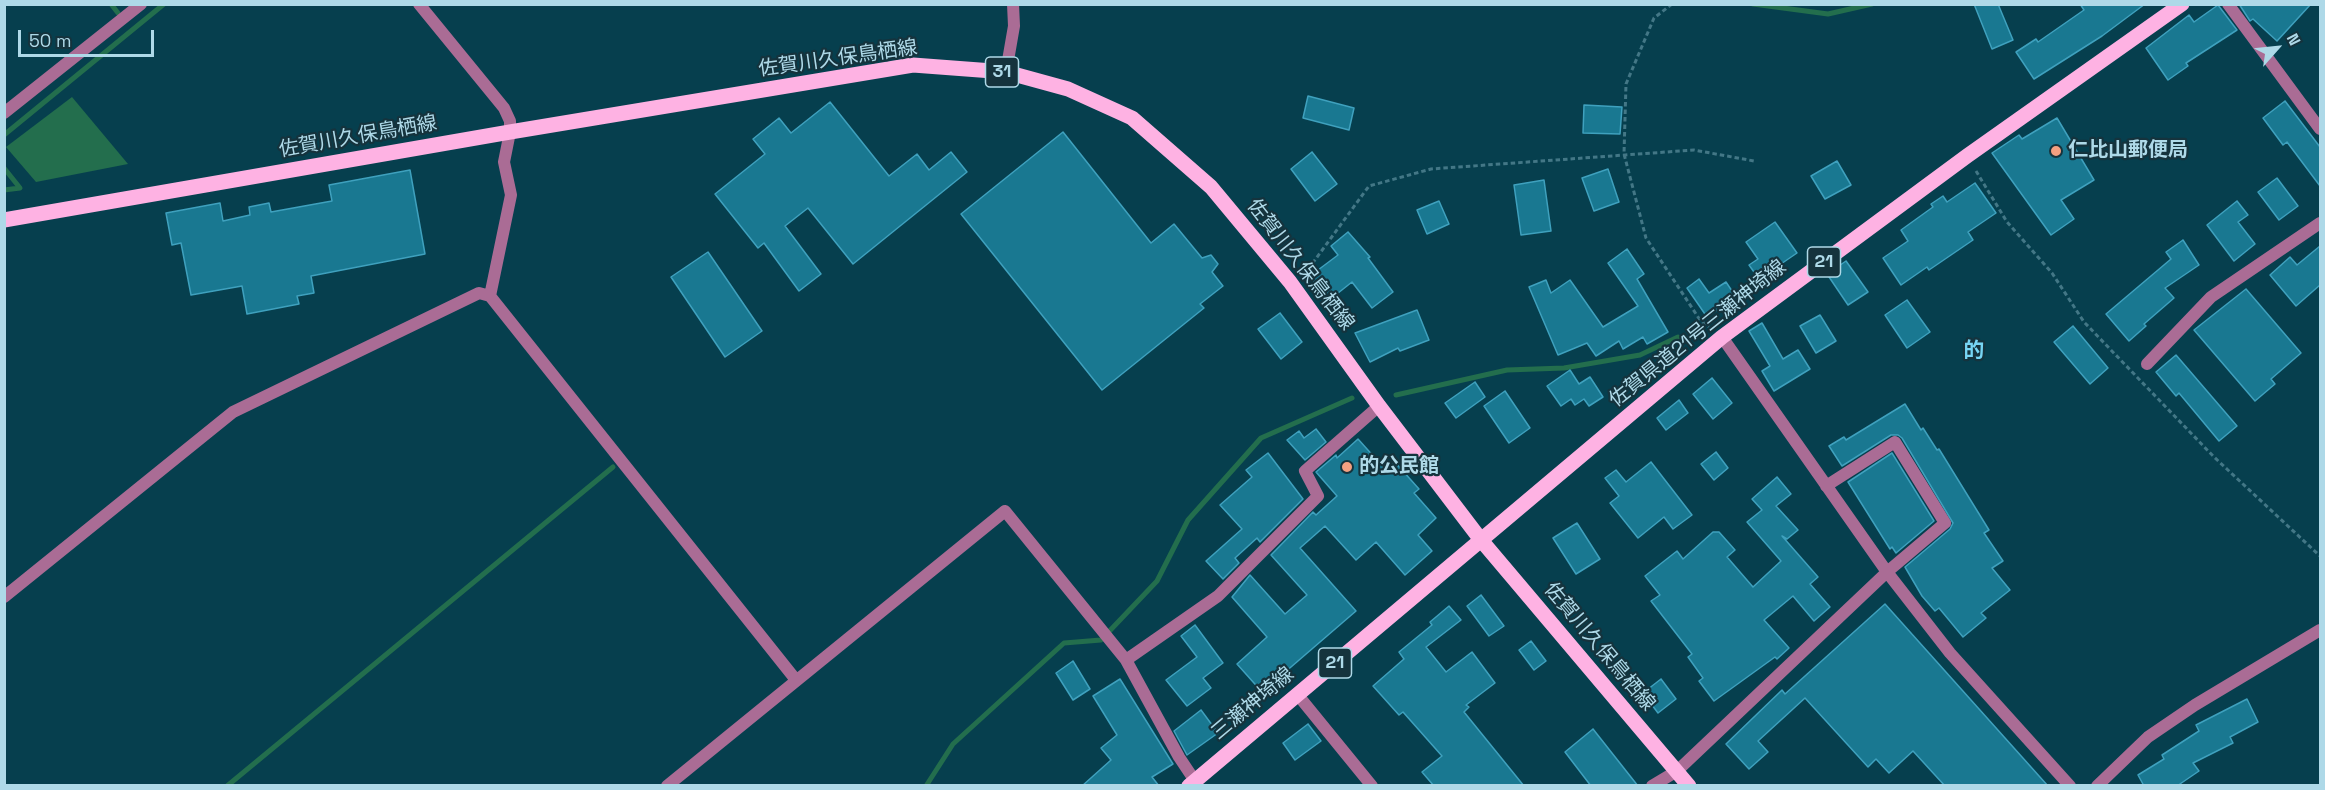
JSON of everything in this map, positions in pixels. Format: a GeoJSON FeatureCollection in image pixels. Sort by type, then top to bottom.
{"type":"FeatureCollection","features":[{"type":"Feature","properties":{"kind":"main road","name":"佐賀県道21号三瀬神埼線"},"geometry":{"type":"LineString","coordinates":[[1481,540],[1722,337],[1967,156],[2182,4]]}},
{"type":"Feature","properties":{"kind":"main road","name":"佐賀川久保鳥栖線"},"geometry":{"type":"LineString","coordinates":[[4,220],[913,65],[1006,72],[1068,89],[1132,118],[1211,187],[1290,282],[1379,406],[1481,540],[1689,786]]}},
{"type":"Feature","properties":{"kind":"main road","name":"三瀬神埼線"},"geometry":{"type":"LineString","coordinates":[[1192,783],[1481,540]]}},
{"type":"Feature","properties":{"kind":"street"},"geometry":{"type":"LineString","coordinates":[[4,113],[141,4]]}},
{"type":"Feature","properties":{"kind":"street"},"geometry":{"type":"LineString","coordinates":[[419,4],[504,108],[510,121],[504,162],[511,195],[490,296]]}},
{"type":"Feature","properties":{"kind":"street"},"geometry":{"type":"LineString","coordinates":[[1006,72],[1014,26],[1013,4]]}},
{"type":"Feature","properties":{"kind":"street"},"geometry":{"type":"LineString","coordinates":[[2228,4],[2320,129]]}},
{"type":"Feature","properties":{"kind":"street"},"geometry":{"type":"LineString","coordinates":[[2147,364],[2211,297],[2320,223]]}},
{"type":"Feature","properties":{"kind":"street"},"geometry":{"type":"LineString","coordinates":[[4,597],[233,412],[479,293],[490,296],[796,680]]}},
{"type":"Feature","properties":{"kind":"street"},"geometry":{"type":"LineString","coordinates":[[1722,337],[1887,572],[1950,653],[2070,786]]}},
{"type":"Feature","properties":{"kind":"street"},"geometry":{"type":"LineString","coordinates":[[1126,660],[1227,588],[1317,496],[1305,471],[1379,406]]}},
{"type":"Feature","properties":{"kind":"street"},"geometry":{"type":"LineString","coordinates":[[1653,786],[1677,771],[1887,572],[1945,523],[1895,442],[1826,486]]}},
{"type":"Feature","properties":{"kind":"street"},"geometry":{"type":"LineString","coordinates":[[667,786],[1005,511],[1126,660],[1192,783]]}},
{"type":"Feature","properties":{"kind":"street"},"geometry":{"type":"LineString","coordinates":[[2097,786],[2148,737],[2195,705],[2320,630]]}},
{"type":"Feature","properties":{"kind":"street"},"geometry":{"type":"LineString","coordinates":[[1297,694],[1372,786]]}},
{"type":"Feature","properties":{"kind":"path"},"geometry":{"type":"LineString","coordinates":[[1672,4],[1654,18],[1626,84],[1624,154],[1646,238],[1700,320],[1722,337]]}},
{"type":"Feature","properties":{"kind":"path"},"geometry":{"type":"LineString","coordinates":[[1290,282],[1312,264],[1369,186],[1431,169],[1694,150],[1754,161]]}},
{"type":"Feature","properties":{"kind":"shaded area"},"geometry":{"type":"Polygon","coordinates":[[[72,97],[128,164],[36,182],[6,147],[72,97]]]}},
{"type":"Feature","properties":{"kind":"building"},"geometry":{"type":"Polygon","coordinates":[[[1974,4],[1998,4],[2013,40],[1992,49],[1974,4]]]}},
{"type":"Feature","properties":{"kind":"building"},"geometry":{"type":"Polygon","coordinates":[[[2080,4],[2145,4],[2102,36],[2034,79],[2016,52],[2036,39],[2038,42],[2084,10],[2080,4]]]}},
{"type":"Feature","properties":{"kind":"building"},"geometry":{"type":"Polygon","coordinates":[[[2239,4],[2311,4],[2277,41],[2253,19],[2250,21],[2239,4]]]}},
{"type":"Feature","properties":{"kind":"building"},"geometry":{"type":"Polygon","coordinates":[[[2218,5],[2237,30],[2186,63],[2188,66],[2168,80],[2146,48],[2189,15],[2194,22],[2218,5]]]}},
{"type":"Feature","properties":{"kind":"building"},"geometry":{"type":"Polygon","coordinates":[[[1308,96],[1354,108],[1349,130],[1303,118],[1308,96]]]}},
{"type":"Feature","properties":{"kind":"building"},"geometry":{"type":"Polygon","coordinates":[[[2285,101],[2320,147],[2320,186],[2287,142],[2283,145],[2263,118],[2285,101]]]}},
{"type":"Feature","properties":{"kind":"building"},"geometry":{"type":"Polygon","coordinates":[[[830,102],[889,176],[917,154],[929,170],[951,152],[967,172],[853,264],[808,208],[785,226],[821,274],[799,291],[764,243],[758,248],[715,194],[765,154],[753,139],[779,118],[791,133],[830,102]]]}},
{"type":"Feature","properties":{"kind":"building"},"geometry":{"type":"Polygon","coordinates":[[[1584,105],[1622,107],[1620,134],[1583,133],[1584,105]]]}},
{"type":"Feature","properties":{"kind":"building"},"geometry":{"type":"Polygon","coordinates":[[[2057,118],[2094,180],[2061,200],[2074,219],[2051,235],[1992,153],[2019,135],[2022,139],[2057,118]]]}},
{"type":"Feature","properties":{"kind":"building"},"geometry":{"type":"Polygon","coordinates":[[[1063,132],[1151,243],[1174,224],[1202,258],[1211,255],[1218,264],[1212,272],[1223,286],[1200,304],[1204,308],[1102,390],[961,214],[1063,132]]]}},
{"type":"Feature","properties":{"kind":"building"},"geometry":{"type":"Polygon","coordinates":[[[1312,152],[1337,184],[1315,201],[1291,169],[1312,152]]]}},
{"type":"Feature","properties":{"kind":"building"},"geometry":{"type":"Polygon","coordinates":[[[1837,161],[1851,185],[1825,199],[1811,176],[1837,161]]]}},
{"type":"Feature","properties":{"kind":"building"},"geometry":{"type":"Polygon","coordinates":[[[1608,169],[1619,202],[1594,211],[1582,178],[1608,169]]]}},
{"type":"Feature","properties":{"kind":"building"},"geometry":{"type":"Polygon","coordinates":[[[410,170],[425,254],[311,276],[314,293],[297,296],[299,304],[247,314],[242,286],[191,295],[181,243],[172,245],[166,213],[220,203],[223,221],[250,215],[249,207],[269,203],[271,212],[332,201],[329,185],[410,170]]]}},
{"type":"Feature","properties":{"kind":"building"},"geometry":{"type":"Polygon","coordinates":[[[2277,178],[2298,206],[2279,220],[2258,192],[2277,178]]]}},
{"type":"Feature","properties":{"kind":"building"},"geometry":{"type":"Polygon","coordinates":[[[1544,180],[1551,231],[1521,235],[1514,185],[1544,180]]]}},
{"type":"Feature","properties":{"kind":"building"},"geometry":{"type":"Polygon","coordinates":[[[1975,183],[1996,213],[1968,232],[1973,240],[1929,270],[1927,267],[1901,285],[1883,258],[1908,241],[1901,230],[1933,207],[1931,204],[1943,196],[1947,202],[1975,183]]]}},
{"type":"Feature","properties":{"kind":"building"},"geometry":{"type":"Polygon","coordinates":[[[1439,201],[1449,224],[1427,234],[1417,210],[1439,201]]]}},
{"type":"Feature","properties":{"kind":"building"},"geometry":{"type":"Polygon","coordinates":[[[2237,201],[2248,215],[2238,222],[2255,244],[2234,261],[2207,225],[2237,201]]]}},
{"type":"Feature","properties":{"kind":"building"},"geometry":{"type":"Polygon","coordinates":[[[1775,222],[1797,253],[1759,279],[1749,265],[1758,259],[1746,242],[1775,222]]]}},
{"type":"Feature","properties":{"kind":"building"},"geometry":{"type":"Polygon","coordinates":[[[1348,232],[1370,257],[1368,258],[1393,292],[1372,308],[1352,282],[1328,301],[1310,276],[1338,255],[1331,246],[1348,232]]]}},
{"type":"Feature","properties":{"kind":"building"},"geometry":{"type":"Polygon","coordinates":[[[2183,240],[2199,265],[2165,288],[2174,298],[2144,324],[2146,326],[2129,341],[2106,314],[2171,259],[2166,252],[2183,240]]]}},
{"type":"Feature","properties":{"kind":"building"},"geometry":{"type":"Polygon","coordinates":[[[2320,246],[2320,285],[2296,306],[2270,275],[2290,257],[2297,265],[2320,246]]]}},
{"type":"Feature","properties":{"kind":"building"},"geometry":{"type":"Polygon","coordinates":[[[1627,249],[1644,274],[1637,279],[1668,332],[1647,344],[1643,337],[1623,349],[1619,341],[1596,356],[1587,343],[1558,355],[1529,287],[1546,280],[1551,293],[1570,280],[1603,327],[1638,306],[1608,263],[1627,249]]]}},
{"type":"Feature","properties":{"kind":"building"},"geometry":{"type":"Polygon","coordinates":[[[708,252],[762,331],[725,357],[671,277],[708,252]]]}},
{"type":"Feature","properties":{"kind":"building"},"geometry":{"type":"Polygon","coordinates":[[[1846,261],[1868,292],[1848,305],[1827,274],[1846,261]]]}},
{"type":"Feature","properties":{"kind":"building"},"geometry":{"type":"Polygon","coordinates":[[[1699,279],[1709,293],[1726,282],[1736,297],[1707,317],[1687,288],[1699,279]]]}},
{"type":"Feature","properties":{"kind":"building"},"geometry":{"type":"Polygon","coordinates":[[[2246,289],[2301,353],[2271,379],[2275,384],[2255,401],[2194,330],[2246,289]]]}},
{"type":"Feature","properties":{"kind":"building"},"geometry":{"type":"Polygon","coordinates":[[[1907,300],[1930,332],[1907,348],[1885,315],[1907,300]]]}},
{"type":"Feature","properties":{"kind":"building"},"geometry":{"type":"Polygon","coordinates":[[[1417,310],[1429,340],[1400,351],[1398,348],[1370,362],[1355,333],[1417,310]]]}},
{"type":"Feature","properties":{"kind":"building"},"geometry":{"type":"Polygon","coordinates":[[[1280,313],[1302,342],[1281,359],[1258,329],[1280,313]]]}},
{"type":"Feature","properties":{"kind":"building"},"geometry":{"type":"Polygon","coordinates":[[[1820,315],[1836,341],[1816,353],[1800,326],[1820,315]]]}},
{"type":"Feature","properties":{"kind":"building"},"geometry":{"type":"Polygon","coordinates":[[[1762,323],[1783,359],[1798,350],[1810,369],[1774,391],[1762,371],[1770,366],[1749,331],[1762,323]]]}},
{"type":"Feature","properties":{"kind":"building"},"geometry":{"type":"Polygon","coordinates":[[[2073,326],[2108,368],[2090,384],[2054,342],[2073,326]]]}},
{"type":"Feature","properties":{"kind":"building"},"geometry":{"type":"Polygon","coordinates":[[[2176,355],[2237,426],[2219,441],[2179,393],[2176,396],[2156,372],[2176,355]]]}},
{"type":"Feature","properties":{"kind":"building"},"geometry":{"type":"Polygon","coordinates":[[[1570,370],[1579,384],[1590,377],[1603,397],[1589,406],[1584,399],[1575,405],[1571,399],[1561,406],[1547,386],[1570,370]]]}},
{"type":"Feature","properties":{"kind":"building"},"geometry":{"type":"Polygon","coordinates":[[[1712,378],[1732,403],[1713,419],[1693,394],[1712,378]]]}},
{"type":"Feature","properties":{"kind":"building"},"geometry":{"type":"Polygon","coordinates":[[[1475,382],[1485,397],[1456,418],[1445,403],[1475,382]]]}},
{"type":"Feature","properties":{"kind":"building"},"geometry":{"type":"Polygon","coordinates":[[[1505,391],[1530,428],[1509,443],[1484,406],[1505,391]]]}},
{"type":"Feature","properties":{"kind":"building"},"geometry":{"type":"Polygon","coordinates":[[[1679,400],[1688,413],[1666,430],[1657,418],[1679,400]]]}},
{"type":"Feature","properties":{"kind":"building"},"geometry":{"type":"Polygon","coordinates":[[[1905,404],[1921,430],[1923,428],[1937,450],[1939,449],[1989,530],[1984,533],[2003,561],[1992,568],[2010,590],[1981,613],[1986,618],[1963,637],[1939,608],[1935,611],[1922,596],[1905,567],[1950,529],[1953,523],[1902,438],[1898,435],[1891,435],[1842,466],[1829,446],[1844,437],[1846,440],[1905,404]]]}},
{"type":"Feature","properties":{"kind":"building"},"geometry":{"type":"Polygon","coordinates":[[[1316,429],[1326,442],[1305,460],[1287,440],[1299,431],[1304,438],[1316,429]]]}},
{"type":"Feature","properties":{"kind":"building"},"geometry":{"type":"Polygon","coordinates":[[[1358,439],[1385,469],[1394,461],[1419,489],[1414,493],[1436,518],[1418,535],[1432,551],[1405,575],[1376,542],[1356,560],[1325,526],[1300,548],[1356,611],[1262,692],[1237,664],[1267,637],[1232,597],[1250,575],[1285,614],[1307,595],[1271,555],[1313,512],[1316,515],[1337,496],[1316,472],[1336,455],[1337,458],[1358,439]]]}},
{"type":"Feature","properties":{"kind":"building"},"geometry":{"type":"Polygon","coordinates":[[[1716,452],[1728,468],[1714,480],[1701,464],[1716,452]]]}},
{"type":"Feature","properties":{"kind":"building"},"geometry":{"type":"Polygon","coordinates":[[[1268,453],[1303,499],[1260,542],[1257,538],[1235,558],[1239,563],[1223,579],[1206,561],[1242,529],[1220,505],[1252,477],[1246,470],[1268,453]]]}},
{"type":"Feature","properties":{"kind":"building"},"geometry":{"type":"Polygon","coordinates":[[[1892,453],[1934,521],[1896,553],[1892,547],[1890,549],[1848,482],[1892,453]]]}},
{"type":"Feature","properties":{"kind":"building"},"geometry":{"type":"Polygon","coordinates":[[[1651,462],[1692,515],[1673,529],[1664,517],[1638,538],[1610,503],[1619,496],[1605,478],[1616,470],[1626,482],[1651,462]]]}},
{"type":"Feature","properties":{"kind":"building"},"geometry":{"type":"Polygon","coordinates":[[[1777,477],[1791,494],[1776,506],[1798,530],[1787,539],[1782,536],[1818,577],[1810,584],[1830,607],[1814,621],[1793,596],[1764,620],[1789,648],[1777,659],[1775,657],[1714,701],[1699,681],[1703,678],[1688,657],[1692,654],[1651,601],[1660,595],[1645,576],[1677,551],[1683,559],[1713,532],[1719,532],[1735,550],[1727,557],[1753,587],[1781,561],[1747,522],[1762,510],[1752,499],[1777,477]]]}},
{"type":"Feature","properties":{"kind":"building"},"geometry":{"type":"Polygon","coordinates":[[[1577,523],[1600,559],[1576,574],[1553,538],[1577,523]]]}},
{"type":"Feature","properties":{"kind":"building"},"geometry":{"type":"Polygon","coordinates":[[[1481,595],[1504,626],[1489,636],[1467,606],[1481,595]]]}},
{"type":"Feature","properties":{"kind":"building"},"geometry":{"type":"Polygon","coordinates":[[[1885,604],[2048,786],[1945,786],[1913,751],[1889,773],[1876,759],[1868,767],[1805,698],[1758,741],[1768,752],[1749,769],[1726,744],[1782,690],[1785,694],[1885,604]]]}},
{"type":"Feature","properties":{"kind":"building"},"geometry":{"type":"Polygon","coordinates":[[[1449,606],[1461,620],[1426,647],[1446,672],[1472,652],[1495,683],[1466,705],[1469,707],[1464,712],[1524,786],[1434,786],[1422,772],[1442,756],[1403,712],[1399,715],[1373,686],[1404,659],[1399,652],[1432,625],[1430,622],[1449,606]]]}},
{"type":"Feature","properties":{"kind":"building"},"geometry":{"type":"Polygon","coordinates":[[[1195,625],[1223,663],[1203,678],[1211,688],[1187,706],[1166,680],[1197,657],[1181,636],[1195,625]]]}},
{"type":"Feature","properties":{"kind":"building"},"geometry":{"type":"Polygon","coordinates":[[[1531,641],[1546,661],[1534,670],[1519,650],[1531,641]]]}},
{"type":"Feature","properties":{"kind":"building"},"geometry":{"type":"Polygon","coordinates":[[[1073,661],[1090,689],[1073,700],[1056,673],[1073,661]]]}},
{"type":"Feature","properties":{"kind":"building"},"geometry":{"type":"Polygon","coordinates":[[[1120,679],[1173,764],[1152,777],[1159,786],[1082,786],[1111,760],[1101,748],[1117,735],[1093,696],[1120,679]]]}},
{"type":"Feature","properties":{"kind":"building"},"geometry":{"type":"Polygon","coordinates":[[[1661,679],[1676,699],[1658,713],[1643,693],[1661,679]]]}},
{"type":"Feature","properties":{"kind":"building"},"geometry":{"type":"Polygon","coordinates":[[[2247,699],[2258,722],[2230,737],[2233,743],[2193,763],[2199,771],[2177,786],[2144,786],[2138,775],[2164,759],[2162,755],[2199,731],[2196,725],[2247,699]]]}},
{"type":"Feature","properties":{"kind":"building"},"geometry":{"type":"Polygon","coordinates":[[[1201,710],[1218,733],[1187,755],[1174,731],[1201,710]]]}},
{"type":"Feature","properties":{"kind":"building"},"geometry":{"type":"Polygon","coordinates":[[[1308,724],[1321,741],[1295,760],[1283,743],[1308,724]]]}},
{"type":"Feature","properties":{"kind":"building"},"geometry":{"type":"Polygon","coordinates":[[[1593,729],[1638,786],[1591,786],[1565,752],[1593,729]]]}},
{"type":"Feature","properties":{"kind":"waterway"},"geometry":{"type":"LineString","coordinates":[[111,4],[118,13]]}},
{"type":"Feature","properties":{"kind":"waterway"},"geometry":{"type":"LineString","coordinates":[[4,135],[164,4]]}},
{"type":"Feature","properties":{"kind":"waterway"},"geometry":{"type":"LineString","coordinates":[[1753,4],[1828,14],[1872,4]]}},
{"type":"Feature","properties":{"kind":"waterway"},"geometry":{"type":"LineString","coordinates":[[4,168],[20,188],[4,190]]}},
{"type":"Feature","properties":{"kind":"waterway"},"geometry":{"type":"LineString","coordinates":[[1396,395],[1507,370],[1564,368],[1640,355],[1678,337]]}},
{"type":"Feature","properties":{"kind":"waterway"},"geometry":{"type":"LineString","coordinates":[[926,786],[953,744],[1064,643],[1101,640],[1157,581],[1188,520],[1261,438],[1352,398]]}},
{"type":"Feature","properties":{"kind":"waterway"},"geometry":{"type":"LineString","coordinates":[[227,786],[613,467]]}},
{"type":"Feature","properties":{"kind":"place","name":"仁比山郵便局"},"geometry":{"type":"Point","coordinates":[2056,151]}},
{"type":"Feature","properties":{"kind":"place","name":"的公民館"},"geometry":{"type":"Point","coordinates":[1347,467]}},
{"type":"Feature","properties":{"kind":"district","name":"的"},"geometry":{"type":"Point","coordinates":[1974,351]}}]}
